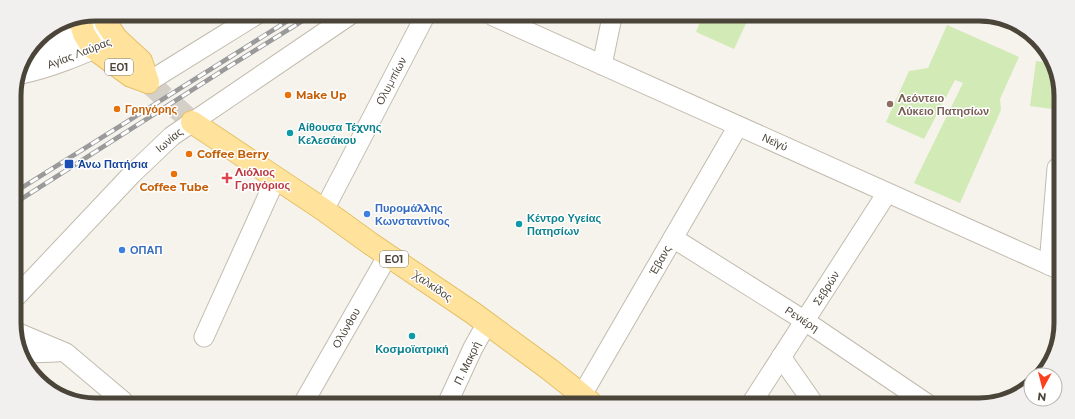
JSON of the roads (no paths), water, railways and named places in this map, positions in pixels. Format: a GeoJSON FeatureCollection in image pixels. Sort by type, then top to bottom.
{"type":"FeatureCollection","features":[{"type":"Feature","properties":{"kind":"main road","name":"ΕΟ1"},"geometry":{"type":"LineString","coordinates":[[109,25],[141,61],[148,82]]}},
{"type":"Feature","properties":{"kind":"main road","name":"ΕΟ1"},"geometry":{"type":"LineString","coordinates":[[86,33],[131,76],[148,82]]}},
{"type":"Feature","properties":{"kind":"main road","name":"Χαλκίδος"},"geometry":{"type":"LineString","coordinates":[[192,122],[324,210],[487,324],[549,369],[585,398]]}},
{"type":"Feature","properties":{"kind":"street"},"geometry":{"type":"LineString","coordinates":[[148,82],[246,21]]}},
{"type":"Feature","properties":{"kind":"street","name":"Ιωνίας"},"geometry":{"type":"LineString","coordinates":[[21,292],[132,174],[172,136],[341,21]]}},
{"type":"Feature","properties":{"kind":"street","name":"Ολυμπίων"},"geometry":{"type":"LineString","coordinates":[[324,210],[422,21]]}},
{"type":"Feature","properties":{"kind":"street","name":"Νεϊγύ"},"geometry":{"type":"LineString","coordinates":[[504,21],[1053,267]]}},
{"type":"Feature","properties":{"kind":"street"},"geometry":{"type":"LineString","coordinates":[[602,64],[611,21]]}},
{"type":"Feature","properties":{"kind":"street","name":"Αγίας Λαύρας"},"geometry":{"type":"LineString","coordinates":[[37,51],[66,42],[109,25]]}},
{"type":"Feature","properties":{"kind":"street","name":"Αγίας Λαύρας"},"geometry":{"type":"LineString","coordinates":[[25,72],[68,59],[86,33]]}},
{"type":"Feature","properties":{"kind":"street","name":"Έβανς"},"geometry":{"type":"LineString","coordinates":[[587,398],[672,238],[738,126]]}},
{"type":"Feature","properties":{"kind":"street"},"geometry":{"type":"LineString","coordinates":[[204,337],[276,178]]}},
{"type":"Feature","properties":{"kind":"street","name":"Σεβρών"},"geometry":{"type":"LineString","coordinates":[[755,398],[887,193]]}},
{"type":"Feature","properties":{"kind":"street","name":"Ρενιέρη"},"geometry":{"type":"LineString","coordinates":[[672,238],[805,321],[919,398]]}},
{"type":"Feature","properties":{"kind":"street"},"geometry":{"type":"LineString","coordinates":[[1053,267],[1054,242]]}},
{"type":"Feature","properties":{"kind":"street","name":"Ολύνθου"},"geometry":{"type":"LineString","coordinates":[[306,398],[388,255]]}},
{"type":"Feature","properties":{"kind":"street","name":"Π. Μακρή"},"geometry":{"type":"LineString","coordinates":[[450,398],[473,348],[487,324]]}},
{"type":"Feature","properties":{"kind":"street"},"geometry":{"type":"LineString","coordinates":[[22,335],[66,353],[118,398]]}},
{"type":"Feature","properties":{"kind":"street"},"geometry":{"type":"LineString","coordinates":[[26,350],[66,353]]}},
{"type":"Feature","properties":{"kind":"street"},"geometry":{"type":"LineString","coordinates":[[782,357],[810,398]]}},
{"type":"Feature","properties":{"kind":"tunnel"},"geometry":{"type":"LineString","coordinates":[[148,82],[192,122]]}},
{"type":"Feature","properties":{"kind":"railway"},"geometry":{"type":"LineString","coordinates":[[21,188],[287,21]]}},
{"type":"Feature","properties":{"kind":"railway"},"geometry":{"type":"LineString","coordinates":[[21,199],[302,21]]}},
{"type":"Feature","properties":{"kind":"place","name":"Make Up"},"geometry":{"type":"Point","coordinates":[288,95]}},
{"type":"Feature","properties":{"kind":"place","name":"Λεόντειο Λύκειο Πατησίων"},"geometry":{"type":"Point","coordinates":[890,104]}},
{"type":"Feature","properties":{"kind":"place","name":"Γρηγόρης"},"geometry":{"type":"Point","coordinates":[117,109]}},
{"type":"Feature","properties":{"kind":"place","name":"Αίθουσα Τέχνης Κελεσάκου"},"geometry":{"type":"Point","coordinates":[290,133]}},
{"type":"Feature","properties":{"kind":"place","name":"Coffee Berry"},"geometry":{"type":"Point","coordinates":[189,154]}},
{"type":"Feature","properties":{"kind":"place","name":"Άνω Πατήσια"},"geometry":{"type":"Point","coordinates":[69,164]}},
{"type":"Feature","properties":{"kind":"place","name":"Coffee Tube"},"geometry":{"type":"Point","coordinates":[174,174]}},
{"type":"Feature","properties":{"kind":"place","name":"Λιόλιος Γρηγόριος"},"geometry":{"type":"Point","coordinates":[227,178]}},
{"type":"Feature","properties":{"kind":"place","name":"Πυρομάλλης Κωνσταντίνος"},"geometry":{"type":"Point","coordinates":[367,214]}},
{"type":"Feature","properties":{"kind":"place","name":"Κέντρο Υγείας Πατησίων"},"geometry":{"type":"Point","coordinates":[519,224]}},
{"type":"Feature","properties":{"kind":"place","name":"ΟΠΑΠ"},"geometry":{"type":"Point","coordinates":[122,250]}},
{"type":"Feature","properties":{"kind":"place","name":"Κοσμοϊατρική"},"geometry":{"type":"Point","coordinates":[412,336]}}]}
